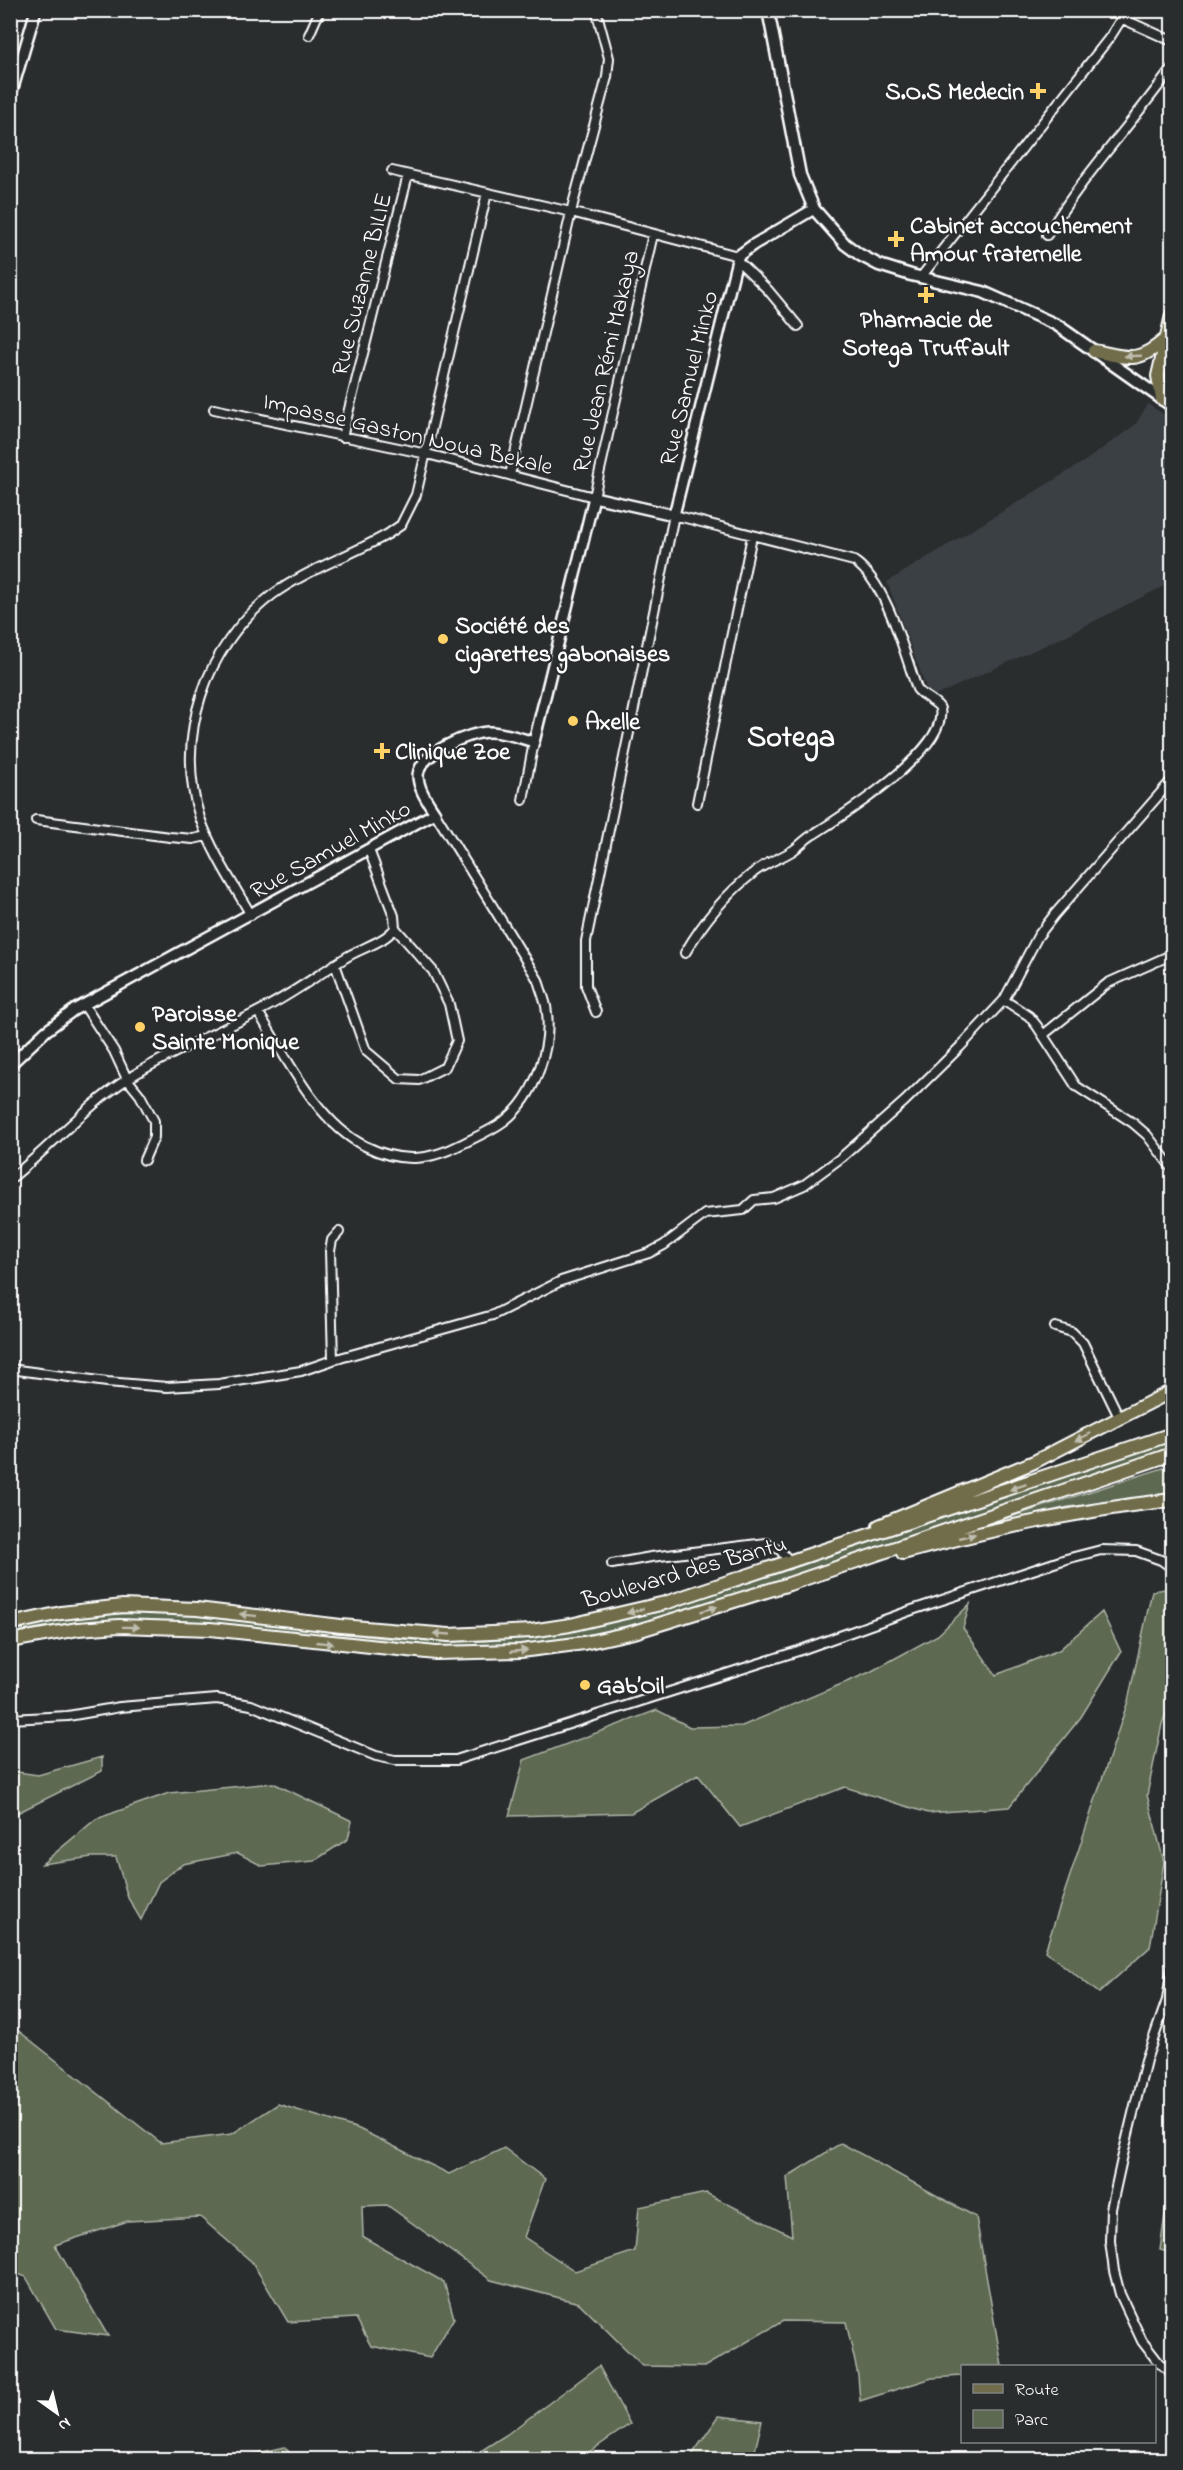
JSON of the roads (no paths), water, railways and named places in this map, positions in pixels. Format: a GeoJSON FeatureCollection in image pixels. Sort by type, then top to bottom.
{"type":"FeatureCollection","features":[{"type":"Feature","properties":{"kind":"main road"},"geometry":{"type":"LineString","coordinates":[[768,10],[800,175],[814,209],[836,236],[860,255],[894,270],[963,285],[1005,300],[1057,325],[1167,403]]}},
{"type":"Feature","properties":{"kind":"main road"},"geometry":{"type":"LineString","coordinates":[[1167,403],[1158,376],[1173,315]]}},
{"type":"Feature","properties":{"kind":"main road"},"geometry":{"type":"LineString","coordinates":[[1094,351],[1137,357],[1148,353],[1166,339]]}},
{"type":"Feature","properties":{"kind":"main road"},"geometry":{"type":"LineString","coordinates":[[831,1549],[866,1531],[1034,1462],[1173,1391]]}},
{"type":"Feature","properties":{"kind":"main road","name":"Boulevard des Bantu"},"geometry":{"type":"LineString","coordinates":[[10,1624],[106,1607],[197,1609],[385,1631],[448,1635],[531,1631],[604,1619],[665,1603],[1173,1434]]}},
{"type":"Feature","properties":{"kind":"main road","name":"Boulevard des Bantu"},"geometry":{"type":"LineString","coordinates":[[10,1641],[107,1627],[210,1629],[436,1653],[512,1652],[614,1637],[789,1584],[1173,1454]]}},
{"type":"Feature","properties":{"kind":"main road"},"geometry":{"type":"LineString","coordinates":[[789,1584],[941,1542],[1038,1520],[1113,1507],[1173,1500]]}},
{"type":"Feature","properties":{"kind":"main road"},"geometry":{"type":"LineString","coordinates":[[10,1618],[64,1610],[106,1607]]}},
{"type":"Feature","properties":{"kind":"main road"},"geometry":{"type":"LineString","coordinates":[[10,1649],[107,1627]]}},
{"type":"Feature","properties":{"kind":"street"},"geometry":{"type":"LineString","coordinates":[[10,98],[36,10]]}},
{"type":"Feature","properties":{"kind":"street"},"geometry":{"type":"LineString","coordinates":[[309,34],[320,10]]}},
{"type":"Feature","properties":{"kind":"street"},"geometry":{"type":"LineString","coordinates":[[510,476],[571,212],[607,77],[609,58],[596,10]]}},
{"type":"Feature","properties":{"kind":"street"},"geometry":{"type":"LineString","coordinates":[[921,277],[1123,19],[1126,10]]}},
{"type":"Feature","properties":{"kind":"street"},"geometry":{"type":"LineString","coordinates":[[1123,19],[1173,41]]}},
{"type":"Feature","properties":{"kind":"street"},"geometry":{"type":"LineString","coordinates":[[1047,236],[1096,162],[1173,68]]}},
{"type":"Feature","properties":{"kind":"street"},"geometry":{"type":"LineString","coordinates":[[392,171],[571,212],[738,258],[798,326]]}},
{"type":"Feature","properties":{"kind":"street","name":"Rue Suzanne BILIE"},"geometry":{"type":"LineString","coordinates":[[342,437],[408,175]]}},
{"type":"Feature","properties":{"kind":"street"},"geometry":{"type":"LineString","coordinates":[[251,915],[207,836],[200,817],[191,774],[190,753],[194,722],[213,665],[239,627],[271,596],[297,579],[370,544],[401,525],[416,495],[427,454],[487,193]]}},
{"type":"Feature","properties":{"kind":"street"},"geometry":{"type":"LineString","coordinates":[[738,258],[753,245],[814,209]]}},
{"type":"Feature","properties":{"kind":"street","name":"Rue Jean Rémi Makaya"},"geometry":{"type":"LineString","coordinates":[[593,500],[653,234]]}},
{"type":"Feature","properties":{"kind":"street","name":"Rue Samuel Minko"},"geometry":{"type":"LineString","coordinates":[[675,515],[738,258]]}},
{"type":"Feature","properties":{"kind":"street","name":"Impasse Gaston Noua Bekale"},"geometry":{"type":"LineString","coordinates":[[214,409],[427,454],[593,500]]}},
{"type":"Feature","properties":{"kind":"street"},"geometry":{"type":"LineString","coordinates":[[523,800],[534,742],[593,500],[675,515],[752,537],[854,561],[863,567],[872,577],[895,625],[917,689],[923,697],[938,704],[939,724],[921,752],[836,821],[811,835],[796,849],[755,871],[729,894],[695,936],[685,953]]}},
{"type":"Feature","properties":{"kind":"street"},"geometry":{"type":"LineString","coordinates":[[596,1012],[586,986],[586,941],[675,515]]}},
{"type":"Feature","properties":{"kind":"street"},"geometry":{"type":"LineString","coordinates":[[697,803],[752,537]]}},
{"type":"Feature","properties":{"kind":"street","name":"Rue Samuel Minko"},"geometry":{"type":"LineString","coordinates":[[10,1065],[56,1023],[84,1005],[435,813],[422,791],[418,776],[424,761],[437,751],[486,732],[534,742]]}},
{"type":"Feature","properties":{"kind":"street"},"geometry":{"type":"LineString","coordinates":[[10,1368],[107,1382],[167,1387],[219,1384],[301,1371],[493,1315],[561,1281],[649,1253],[664,1245],[705,1214],[743,1210],[754,1200],[774,1198],[804,1185],[842,1157],[905,1101],[1004,1000],[1038,936],[1054,914],[1173,780]]}},
{"type":"Feature","properties":{"kind":"street"},"geometry":{"type":"LineString","coordinates":[[258,1012],[315,1102],[338,1127],[364,1146],[415,1160],[442,1154],[505,1120],[521,1103],[534,1083],[543,1056],[547,1025],[546,1006],[538,980],[435,813]]}},
{"type":"Feature","properties":{"kind":"street"},"geometry":{"type":"LineString","coordinates":[[36,820],[170,837],[207,836]]}},
{"type":"Feature","properties":{"kind":"street"},"geometry":{"type":"LineString","coordinates":[[335,964],[366,1051],[399,1079],[419,1080],[445,1067],[457,1041],[449,1005],[433,971],[395,928],[394,916],[369,850]]}},
{"type":"Feature","properties":{"kind":"street"},"geometry":{"type":"LineString","coordinates":[[10,1179],[39,1156],[93,1105],[128,1079],[210,1034],[258,1012],[335,964],[380,940],[395,928]]}},
{"type":"Feature","properties":{"kind":"street"},"geometry":{"type":"LineString","coordinates":[[1043,1035],[1108,983],[1171,955]]}},
{"type":"Feature","properties":{"kind":"street"},"geometry":{"type":"LineString","coordinates":[[1004,1000],[1029,1017],[1076,1086],[1147,1135],[1173,1168]]}},
{"type":"Feature","properties":{"kind":"street"},"geometry":{"type":"LineString","coordinates":[[84,1005],[114,1051],[154,1121],[154,1137],[144,1160]]}},
{"type":"Feature","properties":{"kind":"street"},"geometry":{"type":"LineString","coordinates":[[333,1360],[330,1251],[332,1240],[339,1232]]}},
{"type":"Feature","properties":{"kind":"street"},"geometry":{"type":"LineString","coordinates":[[1055,1327],[1072,1332],[1083,1343],[1120,1419]]}},
{"type":"Feature","properties":{"kind":"street"},"geometry":{"type":"LineString","coordinates":[[612,1564],[766,1543],[780,1550],[790,1562]]}},
{"type":"Feature","properties":{"kind":"street"},"geometry":{"type":"LineString","coordinates":[[10,1719],[68,1716],[120,1707],[217,1699],[234,1701],[261,1709],[376,1756],[395,1760],[456,1760],[798,1651],[1066,1559],[1101,1550],[1118,1549],[1150,1556],[1173,1568]]}},
{"type":"Feature","properties":{"kind":"street"},"geometry":{"type":"LineString","coordinates":[[1173,1966],[1170,2000],[1146,2060],[1122,2158],[1111,2209],[1110,2241],[1120,2294],[1142,2341],[1159,2362],[1173,2373]]}},
{"type":"Feature","properties":{"kind":"place","name":"S.O.S Medecin"},"geometry":{"type":"Point","coordinates":[1038,91]}},
{"type":"Feature","properties":{"kind":"place","name":"Cabinet accouchement Amour fraternelle"},"geometry":{"type":"Point","coordinates":[896,239]}},
{"type":"Feature","properties":{"kind":"place","name":"Pharmacie de Sotega Truffault"},"geometry":{"type":"Point","coordinates":[926,295]}},
{"type":"Feature","properties":{"kind":"place","name":"Société des cigarettes gabonaises"},"geometry":{"type":"Point","coordinates":[443,639]}},
{"type":"Feature","properties":{"kind":"place","name":"Axelle"},"geometry":{"type":"Point","coordinates":[573,721]}},
{"type":"Feature","properties":{"kind":"place","name":"Clinique Zoe"},"geometry":{"type":"Point","coordinates":[382,751]}},
{"type":"Feature","properties":{"kind":"place","name":"Paroisse Sainte Monique"},"geometry":{"type":"Point","coordinates":[140,1027]}},
{"type":"Feature","properties":{"kind":"place","name":"Gab’Oil"},"geometry":{"type":"Point","coordinates":[585,1685]}},
{"type":"Feature","properties":{"kind":"district","name":"Sotega"},"geometry":{"type":"Point","coordinates":[791,736]}}]}
